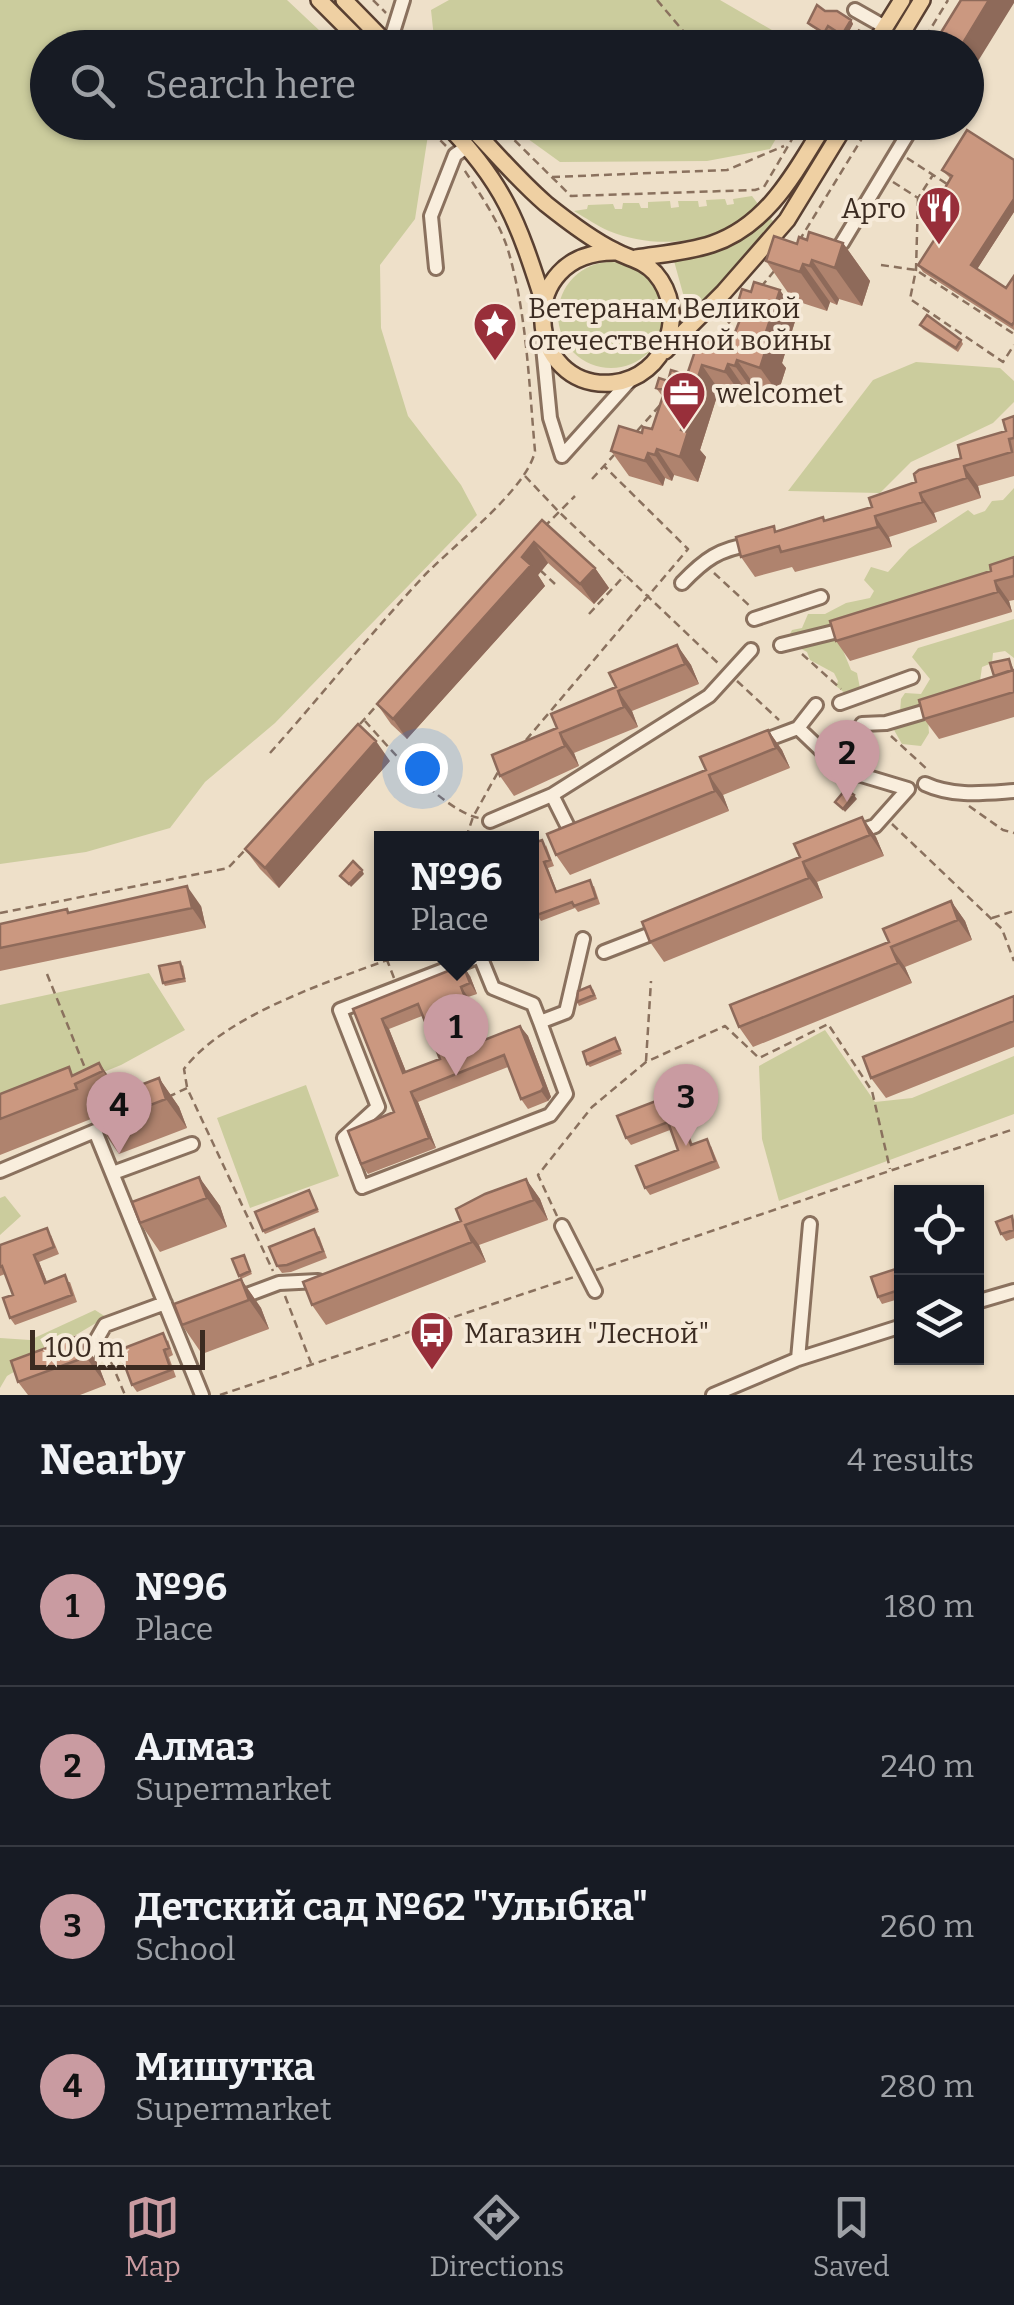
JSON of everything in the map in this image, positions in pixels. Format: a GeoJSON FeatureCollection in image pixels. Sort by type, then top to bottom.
{"type":"FeatureCollection","features":[{"type":"Feature","properties":{"kind":"main road"},"geometry":{"type":"LineString","coordinates":[[319,0],[349,30]]}},
{"type":"Feature","properties":{"kind":"main road"},"geometry":{"type":"LineString","coordinates":[[344,0],[374,30]]}},
{"type":"Feature","properties":{"kind":"main road"},"geometry":{"type":"LineString","coordinates":[[884,30],[902,0]]}},
{"type":"Feature","properties":{"kind":"main road"},"geometry":{"type":"LineString","coordinates":[[904,30],[922,0]]}},
{"type":"Feature","properties":{"kind":"main road"},"geometry":{"type":"LineString","coordinates":[[455,140],[461,151],[494,180],[518,222],[543,300]]}},
{"type":"Feature","properties":{"kind":"main road"},"geometry":{"type":"LineString","coordinates":[[484,140],[546,204],[616,252],[636,258],[652,269],[671,302],[672,322],[659,357]]}},
{"type":"Feature","properties":{"kind":"main road"},"geometry":{"type":"LineString","coordinates":[[636,258],[711,245],[735,234],[780,195],[815,140]]}},
{"type":"Feature","properties":{"kind":"main road"},"geometry":{"type":"LineString","coordinates":[[616,252],[584,255],[570,262],[549,286],[543,300],[541,325],[558,361],[574,374],[603,382],[632,378],[659,357],[724,292],[787,220],[835,140]]}},
{"type":"Feature","properties":{"kind":"street"},"geometry":{"type":"LineString","coordinates":[[395,30],[403,0]]}},
{"type":"Feature","properties":{"kind":"street"},"geometry":{"type":"LineString","coordinates":[[854,10],[886,27]]}},
{"type":"Feature","properties":{"kind":"street"},"geometry":{"type":"LineString","coordinates":[[842,243],[904,140]]}},
{"type":"Feature","properties":{"kind":"street"},"geometry":{"type":"LineString","coordinates":[[436,268],[431,216],[461,151]]}},
{"type":"Feature","properties":{"kind":"street"},"geometry":{"type":"LineString","coordinates":[[541,325],[550,418],[562,456],[632,378]]}},
{"type":"Feature","properties":{"kind":"street"},"geometry":{"type":"LineString","coordinates":[[682,582],[726,547],[769,540]]}},
{"type":"Feature","properties":{"kind":"street"},"geometry":{"type":"LineString","coordinates":[[754,619],[821,596]]}},
{"type":"Feature","properties":{"kind":"street"},"geometry":{"type":"LineString","coordinates":[[780,645],[868,623]]}},
{"type":"Feature","properties":{"kind":"street"},"geometry":{"type":"LineString","coordinates":[[490,821],[552,795],[710,696],[751,650]]}},
{"type":"Feature","properties":{"kind":"street"},"geometry":{"type":"LineString","coordinates":[[840,703],[912,677]]}},
{"type":"Feature","properties":{"kind":"street"},"geometry":{"type":"LineString","coordinates":[[862,724],[886,723],[959,701]]}},
{"type":"Feature","properties":{"kind":"street"},"geometry":{"type":"LineString","coordinates":[[736,752],[795,729],[816,704]]}},
{"type":"Feature","properties":{"kind":"street"},"geometry":{"type":"LineString","coordinates":[[795,729],[841,768],[908,789],[874,826],[838,840]]}},
{"type":"Feature","properties":{"kind":"street"},"geometry":{"type":"LineString","coordinates":[[925,784],[939,791],[969,794],[1014,791]]}},
{"type":"Feature","properties":{"kind":"street"},"geometry":{"type":"LineString","coordinates":[[552,795],[571,838],[587,832]]}},
{"type":"Feature","properties":{"kind":"street"},"geometry":{"type":"LineString","coordinates":[[604,952],[677,924]]}},
{"type":"Feature","properties":{"kind":"street"},"geometry":{"type":"LineString","coordinates":[[540,1022],[566,1012],[583,939]]}},
{"type":"Feature","properties":{"kind":"street"},"geometry":{"type":"LineString","coordinates":[[467,961],[340,1010],[378,1107],[344,1138],[362,1187],[550,1115],[566,1094],[534,1004],[493,988],[482,961]]}},
{"type":"Feature","properties":{"kind":"street"},"geometry":{"type":"LineString","coordinates":[[0,1171],[96,1130],[202,1395]]}},
{"type":"Feature","properties":{"kind":"street"},"geometry":{"type":"LineString","coordinates":[[113,1173],[192,1144]]}},
{"type":"Feature","properties":{"kind":"street"},"geometry":{"type":"LineString","coordinates":[[134,1226],[150,1220]]}},
{"type":"Feature","properties":{"kind":"street"},"geometry":{"type":"LineString","coordinates":[[798,1358],[810,1224]]}},
{"type":"Feature","properties":{"kind":"street"},"geometry":{"type":"LineString","coordinates":[[562,1226],[594,1291]]}},
{"type":"Feature","properties":{"kind":"street"},"geometry":{"type":"LineString","coordinates":[[226,1303],[279,1283],[329,1278]]}},
{"type":"Feature","properties":{"kind":"street"},"geometry":{"type":"LineString","coordinates":[[984,1299],[1014,1290]]}},
{"type":"Feature","properties":{"kind":"street"},"geometry":{"type":"LineString","coordinates":[[71,1363],[86,1358],[105,1325],[165,1303]]}},
{"type":"Feature","properties":{"kind":"street"},"geometry":{"type":"LineString","coordinates":[[173,1324],[191,1317]]}},
{"type":"Feature","properties":{"kind":"street"},"geometry":{"type":"LineString","coordinates":[[713,1395],[798,1358],[894,1328]]}},
{"type":"Feature","properties":{"kind":"path"},"geometry":{"type":"LineString","coordinates":[[657,0],[682,30]]}},
{"type":"Feature","properties":{"kind":"path"},"geometry":{"type":"LineString","coordinates":[[930,30],[948,0]]}},
{"type":"Feature","properties":{"kind":"path"},"geometry":{"type":"LineString","coordinates":[[859,30],[868,17]]}},
{"type":"Feature","properties":{"kind":"path"},"geometry":{"type":"LineString","coordinates":[[270,753],[412,590],[525,476],[535,451],[525,340],[508,249],[461,151],[446,140]]}},
{"type":"Feature","properties":{"kind":"path"},"geometry":{"type":"LineString","coordinates":[[514,140],[571,196],[755,190],[764,186],[791,140]]}},
{"type":"Feature","properties":{"kind":"path"},"geometry":{"type":"LineString","coordinates":[[793,251],[861,140]]}},
{"type":"Feature","properties":{"kind":"path"},"geometry":{"type":"LineString","coordinates":[[551,178],[727,170],[787,146]]}},
{"type":"Feature","properties":{"kind":"path"},"geometry":{"type":"LineString","coordinates":[[915,163],[954,188]]}},
{"type":"Feature","properties":{"kind":"path"},"geometry":{"type":"LineString","coordinates":[[933,175],[918,198],[916,270],[910,300],[1003,362],[1014,345]]}},
{"type":"Feature","properties":{"kind":"path"},"geometry":{"type":"LineString","coordinates":[[901,187],[918,198]]}},
{"type":"Feature","properties":{"kind":"path"},"geometry":{"type":"LineString","coordinates":[[757,290],[781,264]]}},
{"type":"Feature","properties":{"kind":"path"},"geometry":{"type":"LineString","coordinates":[[881,265],[916,270],[1014,334]]}},
{"type":"Feature","properties":{"kind":"path"},"geometry":{"type":"LineString","coordinates":[[711,343],[745,303]]}},
{"type":"Feature","properties":{"kind":"path"},"geometry":{"type":"LineString","coordinates":[[630,438],[668,396]]}},
{"type":"Feature","properties":{"kind":"path"},"geometry":{"type":"LineString","coordinates":[[592,480],[617,452]]}},
{"type":"Feature","properties":{"kind":"path"},"geometry":{"type":"LineString","coordinates":[[528,738],[688,549],[604,466]]}},
{"type":"Feature","properties":{"kind":"path"},"geometry":{"type":"LineString","coordinates":[[525,476],[729,674],[795,729]]}},
{"type":"Feature","properties":{"kind":"path"},"geometry":{"type":"LineString","coordinates":[[539,532],[575,496]]}},
{"type":"Feature","properties":{"kind":"path"},"geometry":{"type":"LineString","coordinates":[[532,562],[555,584]]}},
{"type":"Feature","properties":{"kind":"path"},"geometry":{"type":"LineString","coordinates":[[589,614],[625,575]]}},
{"type":"Feature","properties":{"kind":"path"},"geometry":{"type":"LineString","coordinates":[[354,732],[377,706]]}},
{"type":"Feature","properties":{"kind":"path"},"geometry":{"type":"LineString","coordinates":[[364,720],[401,761],[463,815],[490,821]]}},
{"type":"Feature","properties":{"kind":"path"},"geometry":{"type":"LineString","coordinates":[[468,831],[491,780],[503,766]]}},
{"type":"Feature","properties":{"kind":"path"},"geometry":{"type":"LineString","coordinates":[[884,816],[1002,928],[1014,961]]}},
{"type":"Feature","properties":{"kind":"path"},"geometry":{"type":"LineString","coordinates":[[0,913],[228,868],[257,838]]}},
{"type":"Feature","properties":{"kind":"path"},"geometry":{"type":"LineString","coordinates":[[992,918],[1014,911]]}},
{"type":"Feature","properties":{"kind":"path"},"geometry":{"type":"LineString","coordinates":[[312,1364],[279,1283],[187,1088],[184,1069],[198,1050],[218,1034],[281,1002],[384,961]]}},
{"type":"Feature","properties":{"kind":"path"},"geometry":{"type":"LineString","coordinates":[[387,961],[398,988]]}},
{"type":"Feature","properties":{"kind":"path"},"geometry":{"type":"LineString","coordinates":[[47,974],[87,1074]]}},
{"type":"Feature","properties":{"kind":"path"},"geometry":{"type":"LineString","coordinates":[[646,1062],[652,981]]}},
{"type":"Feature","properties":{"kind":"path"},"geometry":{"type":"LineString","coordinates":[[562,1226],[538,1175],[592,1107],[646,1062],[724,1026],[759,1058],[828,1024],[872,1091],[890,1171]]}},
{"type":"Feature","properties":{"kind":"path"},"geometry":{"type":"LineString","coordinates":[[155,1103],[187,1088]]}},
{"type":"Feature","properties":{"kind":"path"},"geometry":{"type":"LineString","coordinates":[[220,1395],[1014,1129]]}},
{"type":"Feature","properties":{"kind":"path"},"geometry":{"type":"LineString","coordinates":[[100,1335],[125,1395]]}},
{"type":"Feature","properties":{"kind":"green space"},"geometry":{"type":"Polygon","coordinates":[[[0,0],[287,0],[319,30],[30,30],[30,140],[427,140],[415,219],[380,265],[381,328],[408,416],[461,485],[477,515],[275,723],[205,782],[170,828],[86,852],[0,864],[0,0]]]}},
{"type":"Feature","properties":{"kind":"green space"},"geometry":{"type":"Polygon","coordinates":[[[449,0],[720,0],[772,30],[433,30],[431,10],[449,0]]]}},
{"type":"Feature","properties":{"kind":"green space"},"geometry":{"type":"Polygon","coordinates":[[[530,140],[775,140],[770,149],[707,161],[560,162],[530,140]]]}},
{"type":"Feature","properties":{"kind":"green space"},"geometry":{"type":"Polygon","coordinates":[[[752,196],[758,204],[726,228],[668,242],[628,237],[574,211],[587,209],[588,205],[613,204],[615,209],[622,209],[623,203],[639,203],[641,208],[648,208],[648,202],[670,201],[671,208],[679,207],[678,201],[698,201],[699,207],[707,206],[706,200],[725,199],[727,205],[734,204],[733,199],[752,196]]]}},
{"type":"Feature","properties":{"kind":"green space"},"geometry":{"type":"Polygon","coordinates":[[[769,217],[776,224],[695,312],[687,308],[674,261],[754,229],[769,217]]]}},
{"type":"Feature","properties":{"kind":"green space"},"geometry":{"type":"Polygon","coordinates":[[[611,262],[631,266],[649,277],[660,295],[664,315],[660,335],[649,353],[631,364],[611,368],[591,364],[573,353],[562,335],[558,315],[562,295],[573,277],[591,266],[611,262]]]}},
{"type":"Feature","properties":{"kind":"green space"},"geometry":{"type":"Polygon","coordinates":[[[916,362],[1000,368],[1014,381],[1014,402],[993,423],[911,462],[880,493],[788,491],[873,380],[916,362]]]}},
{"type":"Feature","properties":{"kind":"green space"},"geometry":{"type":"Polygon","coordinates":[[[1014,488],[1014,569],[842,648],[851,670],[857,673],[860,688],[846,694],[836,686],[834,673],[810,660],[807,652],[796,646],[790,634],[802,628],[808,614],[825,614],[846,603],[870,598],[874,591],[864,580],[871,567],[888,572],[909,549],[968,510],[974,515],[985,511],[992,501],[1003,500],[1014,488]]]}},
{"type":"Feature","properties":{"kind":"green space"},"geometry":{"type":"Polygon","coordinates":[[[1014,619],[1014,658],[1005,651],[993,653],[992,663],[982,667],[979,688],[927,707],[929,733],[921,746],[902,744],[894,730],[901,699],[905,693],[921,694],[930,679],[912,657],[918,648],[1014,619]]]}},
{"type":"Feature","properties":{"kind":"green space"},"geometry":{"type":"Polygon","coordinates":[[[149,973],[185,1030],[121,1065],[0,1114],[0,1005],[149,973]]]}},
{"type":"Feature","properties":{"kind":"green space"},"geometry":{"type":"Polygon","coordinates":[[[825,1030],[875,1102],[912,1098],[1014,1056],[1014,1114],[779,1201],[762,1139],[759,1066],[825,1030]]]}},
{"type":"Feature","properties":{"kind":"green space"},"geometry":{"type":"Polygon","coordinates":[[[306,1085],[339,1176],[250,1208],[217,1118],[306,1085]]]}},
{"type":"Feature","properties":{"kind":"green space"},"geometry":{"type":"Polygon","coordinates":[[[5,1196],[21,1216],[0,1235],[0,1198],[5,1196]]]}},
{"type":"Feature","properties":{"kind":"green space"},"geometry":{"type":"Polygon","coordinates":[[[95,1310],[106,1317],[7,1376],[0,1388],[0,1338],[30,1340],[95,1310]]]}},
{"type":"Feature","properties":{"kind":"building"},"geometry":{"type":"Polygon","coordinates":[[[961,0],[989,0],[971,30],[942,30],[961,0]]]}},
{"type":"Feature","properties":{"kind":"building"},"geometry":{"type":"Polygon","coordinates":[[[817,5],[851,20],[845,30],[828,26],[819,30],[808,23],[817,5]]]}},
{"type":"Feature","properties":{"kind":"building"},"geometry":{"type":"Polygon","coordinates":[[[961,140],[983,140],[1014,160],[1014,199],[971,265],[1006,288],[1014,276],[1012,325],[918,265],[955,208],[939,198],[952,176],[942,170],[961,140]]]}},
{"type":"Feature","properties":{"kind":"building"},"geometry":{"type":"Polygon","coordinates":[[[809,232],[843,243],[835,268],[812,260],[810,266],[803,264],[800,272],[766,261],[774,236],[797,244],[799,237],[807,240],[809,232]]]}},
{"type":"Feature","properties":{"kind":"building"},"geometry":{"type":"Polygon","coordinates":[[[754,282],[780,290],[763,341],[768,343],[760,368],[737,360],[735,366],[728,364],[725,372],[702,365],[681,430],[688,432],[680,457],[657,449],[655,455],[648,453],[645,461],[611,451],[619,426],[642,433],[643,427],[652,429],[665,390],[656,388],[659,378],[668,381],[671,370],[687,375],[700,336],[722,344],[724,338],[732,340],[747,302],[739,299],[742,289],[751,292],[754,282]]]}},
{"type":"Feature","properties":{"kind":"building"},"geometry":{"type":"Polygon","coordinates":[[[927,315],[961,340],[956,348],[920,325],[927,315]]]}},
{"type":"Feature","properties":{"kind":"building"},"geometry":{"type":"Polygon","coordinates":[[[1014,416],[1014,438],[1009,439],[1012,452],[964,466],[967,478],[920,493],[923,502],[875,516],[878,527],[781,552],[779,546],[741,557],[736,537],[774,526],[775,532],[872,507],[869,498],[916,482],[914,474],[919,470],[961,458],[958,445],[1006,431],[1003,420],[1014,416]]]}},
{"type":"Feature","properties":{"kind":"building"},"geometry":{"type":"Polygon","coordinates":[[[542,520],[595,568],[580,584],[534,542],[522,557],[531,565],[393,719],[377,704],[542,520]]]}},
{"type":"Feature","properties":{"kind":"building"},"geometry":{"type":"Polygon","coordinates":[[[1014,557],[1014,576],[995,581],[998,592],[836,641],[830,621],[991,571],[990,565],[1014,557]]]}},
{"type":"Feature","properties":{"kind":"building"},"geometry":{"type":"Polygon","coordinates":[[[677,645],[685,664],[618,691],[624,707],[560,733],[565,746],[500,776],[492,755],[557,728],[551,714],[616,687],[609,673],[677,645]]]}},
{"type":"Feature","properties":{"kind":"building"},"geometry":{"type":"Polygon","coordinates":[[[1009,659],[1012,670],[994,676],[990,663],[1009,659]]]}},
{"type":"Feature","properties":{"kind":"building"},"geometry":{"type":"Polygon","coordinates":[[[1014,670],[1014,692],[924,719],[919,700],[1014,670]]]}},
{"type":"Feature","properties":{"kind":"building"},"geometry":{"type":"Polygon","coordinates":[[[358,724],[376,741],[265,868],[245,849],[358,724]]]}},
{"type":"Feature","properties":{"kind":"building"},"geometry":{"type":"Polygon","coordinates":[[[768,730],[776,748],[709,775],[715,791],[556,855],[547,834],[706,770],[700,757],[768,730]]]}},
{"type":"Feature","properties":{"kind":"building"},"geometry":{"type":"Polygon","coordinates":[[[846,789],[854,795],[843,809],[835,802],[846,789]]]}},
{"type":"Feature","properties":{"kind":"building"},"geometry":{"type":"Polygon","coordinates":[[[862,817],[870,835],[803,862],[809,878],[650,942],[642,922],[800,857],[794,844],[862,817]]]}},
{"type":"Feature","properties":{"kind":"building"},"geometry":{"type":"Polygon","coordinates":[[[542,840],[550,860],[544,862],[556,892],[590,880],[596,898],[539,914],[542,840]]]}},
{"type":"Feature","properties":{"kind":"building"},"geometry":{"type":"Polygon","coordinates":[[[353,861],[362,870],[349,884],[340,876],[353,861]]]}},
{"type":"Feature","properties":{"kind":"building"},"geometry":{"type":"Polygon","coordinates":[[[187,886],[192,908],[0,948],[0,924],[187,886]]]}},
{"type":"Feature","properties":{"kind":"building"},"geometry":{"type":"Polygon","coordinates":[[[951,901],[958,920],[891,947],[898,963],[739,1027],[730,1005],[889,942],[883,929],[951,901]]]}},
{"type":"Feature","properties":{"kind":"building"},"geometry":{"type":"Polygon","coordinates":[[[180,962],[184,978],[163,983],[159,966],[180,962]]]}},
{"type":"Feature","properties":{"kind":"building"},"geometry":{"type":"Polygon","coordinates":[[[463,965],[470,983],[461,987],[482,1041],[520,1026],[544,1087],[521,1099],[504,1055],[411,1092],[429,1138],[361,1164],[348,1131],[394,1112],[353,1009],[463,965]],[[418,1004],[382,1019],[403,1073],[440,1059],[418,1004]]]}},
{"type":"Feature","properties":{"kind":"building"},"geometry":{"type":"Polygon","coordinates":[[[590,986],[594,995],[577,1002],[578,991],[590,986]]]}},
{"type":"Feature","properties":{"kind":"building"},"geometry":{"type":"Polygon","coordinates":[[[1014,996],[1014,1021],[871,1078],[863,1057],[1014,996]]]}},
{"type":"Feature","properties":{"kind":"building"},"geometry":{"type":"Polygon","coordinates":[[[615,1038],[620,1050],[587,1064],[583,1052],[615,1038]]]}},
{"type":"Feature","properties":{"kind":"building"},"geometry":{"type":"Polygon","coordinates":[[[99,1063],[103,1071],[75,1084],[77,1089],[0,1119],[0,1094],[69,1067],[72,1076],[99,1063]]]}},
{"type":"Feature","properties":{"kind":"building"},"geometry":{"type":"Polygon","coordinates":[[[159,1078],[166,1099],[99,1125],[91,1104],[159,1078]]]}},
{"type":"Feature","properties":{"kind":"building"},"geometry":{"type":"Polygon","coordinates":[[[687,1089],[696,1111],[680,1117],[691,1145],[707,1139],[715,1161],[645,1188],[636,1166],[678,1150],[668,1122],[626,1138],[617,1116],[687,1089]]]}},
{"type":"Feature","properties":{"kind":"building"},"geometry":{"type":"Polygon","coordinates":[[[199,1177],[207,1198],[140,1223],[132,1202],[199,1177]]]}},
{"type":"Feature","properties":{"kind":"building"},"geometry":{"type":"Polygon","coordinates":[[[526,1179],[534,1200],[465,1225],[472,1242],[312,1305],[303,1282],[461,1221],[456,1209],[526,1179]]]}},
{"type":"Feature","properties":{"kind":"building"},"geometry":{"type":"Polygon","coordinates":[[[309,1190],[317,1209],[263,1231],[255,1212],[309,1190]]]}},
{"type":"Feature","properties":{"kind":"building"},"geometry":{"type":"Polygon","coordinates":[[[1012,1216],[1014,1230],[1001,1234],[996,1222],[1012,1216]]]}},
{"type":"Feature","properties":{"kind":"building"},"geometry":{"type":"Polygon","coordinates":[[[47,1228],[54,1247],[34,1255],[45,1283],[65,1275],[72,1295],[10,1318],[3,1298],[13,1295],[0,1267],[0,1245],[47,1228]]]}},
{"type":"Feature","properties":{"kind":"building"},"geometry":{"type":"Polygon","coordinates":[[[314,1229],[323,1251],[277,1266],[269,1247],[314,1229]]]}},
{"type":"Feature","properties":{"kind":"building"},"geometry":{"type":"Polygon","coordinates":[[[244,1255],[250,1271],[239,1276],[232,1259],[244,1255]]]}},
{"type":"Feature","properties":{"kind":"building"},"geometry":{"type":"Polygon","coordinates":[[[894,1270],[894,1292],[878,1297],[871,1277],[894,1270]]]}},
{"type":"Feature","properties":{"kind":"building"},"geometry":{"type":"Polygon","coordinates":[[[241,1279],[249,1300],[182,1325],[174,1304],[241,1279]]]}},
{"type":"Feature","properties":{"kind":"building"},"geometry":{"type":"Polygon","coordinates":[[[163,1333],[171,1370],[132,1385],[119,1350],[163,1333]]]}},
{"type":"Feature","properties":{"kind":"building"},"geometry":{"type":"Polygon","coordinates":[[[78,1336],[86,1357],[18,1382],[11,1361],[78,1336]]]}},
{"type":"Feature","properties":{"kind":"place","name":"Арго"},"geometry":{"type":"Point","coordinates":[939,246]}},
{"type":"Feature","properties":{"kind":"place","name":"Ветеранам Великой отечественной войны"},"geometry":{"type":"Point","coordinates":[495,362]}},
{"type":"Feature","properties":{"kind":"place","name":"welcomet"},"geometry":{"type":"Point","coordinates":[684,431]}},
{"type":"Feature","properties":{"kind":"place","name":"Алмаз"},"geometry":{"type":"Point","coordinates":[847,802]}},
{"type":"Feature","properties":{"kind":"place","name":"№96"},"geometry":{"type":"Point","coordinates":[456,1076]}},
{"type":"Feature","properties":{"kind":"place","name":"Детский сад №62 \"Улыбка\""},"geometry":{"type":"Point","coordinates":[686,1146]}},
{"type":"Feature","properties":{"kind":"place","name":"Мишутка"},"geometry":{"type":"Point","coordinates":[119,1154]}},
{"type":"Feature","properties":{"kind":"place","name":"Магазин \"Лесной\""},"geometry":{"type":"Point","coordinates":[432,1371]}}]}
